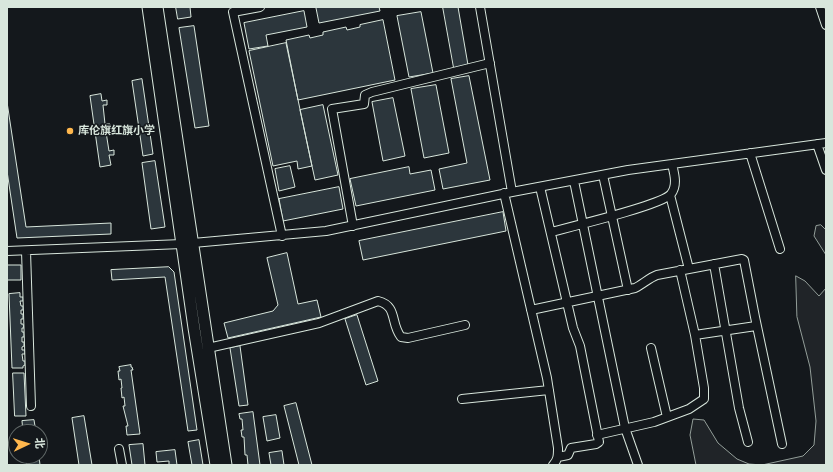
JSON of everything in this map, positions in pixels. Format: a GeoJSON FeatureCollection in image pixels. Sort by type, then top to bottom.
{"type":"FeatureCollection","features":[{"type":"Feature","properties":{"kind":"main road"},"geometry":{"type":"LineString","coordinates":[[148,7],[187,244],[208,348],[226,465]]}},
{"type":"Feature","properties":{"kind":"main road"},"geometry":{"type":"LineString","coordinates":[[158,7],[216,465]]}},
{"type":"Feature","properties":{"kind":"street"},"geometry":{"type":"LineString","coordinates":[[260,7],[239,9],[233,12],[282,236]]}},
{"type":"Feature","properties":{"kind":"street"},"geometry":{"type":"LineString","coordinates":[[480,7],[490,63],[508,192],[531,310],[549,390],[558,448],[558,457],[553,465]]}},
{"type":"Feature","properties":{"kind":"street"},"geometry":{"type":"LineString","coordinates":[[821,7],[826,25]]}},
{"type":"Feature","properties":{"kind":"street"},"geometry":{"type":"LineString","coordinates":[[353,226],[332,109],[364,104],[365,95],[372,92],[490,63]]}},
{"type":"Feature","properties":{"kind":"street"},"geometry":{"type":"LineString","coordinates":[[7,251],[187,244],[326,231],[508,192],[603,175],[826,143]]}},
{"type":"Feature","properties":{"kind":"street"},"geometry":{"type":"LineString","coordinates":[[817,144],[826,170]]}},
{"type":"Feature","properties":{"kind":"street"},"geometry":{"type":"LineString","coordinates":[[750,153],[780,249]]}},
{"type":"Feature","properties":{"kind":"street"},"geometry":{"type":"LineString","coordinates":[[551,232],[612,216],[666,199],[672,193],[674,185],[675,178],[672,164]]}},
{"type":"Feature","properties":{"kind":"street"},"geometry":{"type":"LineString","coordinates":[[603,175],[628,290]]}},
{"type":"Feature","properties":{"kind":"street"},"geometry":{"type":"LineString","coordinates":[[574,181],[625,428],[638,465]]}},
{"type":"Feature","properties":{"kind":"street"},"geometry":{"type":"LineString","coordinates":[[540,187],[572,328],[580,346],[599,442],[596,444],[572,448],[568,455],[558,457]]}},
{"type":"Feature","properties":{"kind":"street"},"geometry":{"type":"LineString","coordinates":[[597,435],[667,417],[689,409],[704,399],[704,388],[670,195]]}},
{"type":"Feature","properties":{"kind":"street"},"geometry":{"type":"LineString","coordinates":[[26,250],[31,406]]}},
{"type":"Feature","properties":{"kind":"street"},"geometry":{"type":"LineString","coordinates":[[531,310],[628,290],[640,286],[648,278],[657,275],[742,259],[744,260],[756,326],[782,444]]}},
{"type":"Feature","properties":{"kind":"street"},"geometry":{"type":"LineString","coordinates":[[714,264],[727,330],[739,408],[748,442]]}},
{"type":"Feature","properties":{"kind":"street"},"geometry":{"type":"LineString","coordinates":[[208,348],[319,323],[378,301],[386,303],[390,307],[397,332],[401,337],[408,338],[465,326]]}},
{"type":"Feature","properties":{"kind":"street"},"geometry":{"type":"LineString","coordinates":[[695,335],[756,326]]}},
{"type":"Feature","properties":{"kind":"street"},"geometry":{"type":"LineString","coordinates":[[651,348],[667,417]]}},
{"type":"Feature","properties":{"kind":"street"},"geometry":{"type":"LineString","coordinates":[[462,398],[549,390]]}},
{"type":"Feature","properties":{"kind":"street"},"geometry":{"type":"LineString","coordinates":[[119,449],[122,465]]}},
{"type":"Feature","properties":{"kind":"shaded area"},"geometry":{"type":"Polygon","coordinates":[[[821,225],[826,230],[826,255],[814,236],[816,226],[821,225]]]}},
{"type":"Feature","properties":{"kind":"shaded area"},"geometry":{"type":"Polygon","coordinates":[[[796,276],[805,281],[819,296],[826,288],[826,465],[762,465],[803,456],[814,445],[816,421],[810,367],[797,317],[796,276]]]}},
{"type":"Feature","properties":{"kind":"shaded area"},"geometry":{"type":"Polygon","coordinates":[[[693,419],[704,420],[718,443],[737,459],[749,464],[762,465],[696,465],[690,435],[693,419]]]}},
{"type":"Feature","properties":{"kind":"building"},"geometry":{"type":"Polygon","coordinates":[[[176,7],[190,7],[191,17],[178,19],[176,7]]]}},
{"type":"Feature","properties":{"kind":"building"},"geometry":{"type":"Polygon","coordinates":[[[379,7],[380,11],[319,23],[316,8],[379,7]]]}},
{"type":"Feature","properties":{"kind":"building"},"geometry":{"type":"Polygon","coordinates":[[[443,7],[458,7],[468,65],[454,68],[443,7]]]}},
{"type":"Feature","properties":{"kind":"building"},"geometry":{"type":"Polygon","coordinates":[[[304,11],[307,27],[266,35],[268,46],[249,49],[244,23],[304,11]]]}},
{"type":"Feature","properties":{"kind":"building"},"geometry":{"type":"Polygon","coordinates":[[[421,12],[433,73],[409,77],[397,16],[421,12]]]}},
{"type":"Feature","properties":{"kind":"building"},"geometry":{"type":"Polygon","coordinates":[[[383,20],[395,80],[298,100],[286,40],[309,35],[310,38],[323,35],[323,32],[346,27],[347,30],[360,27],[360,25],[383,20]]]}},
{"type":"Feature","properties":{"kind":"building"},"geometry":{"type":"Polygon","coordinates":[[[194,26],[209,126],[195,128],[179,28],[194,26]]]}},
{"type":"Feature","properties":{"kind":"building"},"geometry":{"type":"Polygon","coordinates":[[[286,43],[312,166],[298,169],[297,161],[273,166],[249,51],[286,43]]]}},
{"type":"Feature","properties":{"kind":"building"},"geometry":{"type":"Polygon","coordinates":[[[469,76],[490,180],[443,189],[439,169],[467,163],[451,79],[469,76]]]}},
{"type":"Feature","properties":{"kind":"building"},"geometry":{"type":"Polygon","coordinates":[[[142,79],[153,154],[143,156],[132,81],[142,79]]]}},
{"type":"Feature","properties":{"kind":"building"},"geometry":{"type":"Polygon","coordinates":[[[436,85],[449,153],[424,158],[411,89],[436,85]]]}},
{"type":"Feature","properties":{"kind":"building"},"geometry":{"type":"Polygon","coordinates":[[[101,94],[102,101],[107,100],[107,105],[103,105],[105,124],[110,124],[111,131],[106,132],[109,151],[114,150],[114,155],[109,155],[111,165],[100,167],[90,96],[101,94]]]}},
{"type":"Feature","properties":{"kind":"building"},"geometry":{"type":"Polygon","coordinates":[[[393,98],[405,156],[383,161],[372,102],[393,98]]]}},
{"type":"Feature","properties":{"kind":"building"},"geometry":{"type":"Polygon","coordinates":[[[7,102],[26,227],[111,223],[111,234],[17,238],[7,171],[7,102]]]}},
{"type":"Feature","properties":{"kind":"building"},"geometry":{"type":"Polygon","coordinates":[[[323,105],[338,175],[315,180],[300,110],[323,105]]]}},
{"type":"Feature","properties":{"kind":"building"},"geometry":{"type":"Polygon","coordinates":[[[155,161],[165,227],[151,229],[142,163],[155,161]]]}},
{"type":"Feature","properties":{"kind":"building"},"geometry":{"type":"Polygon","coordinates":[[[290,166],[295,187],[279,191],[275,169],[290,166]]]}},
{"type":"Feature","properties":{"kind":"building"},"geometry":{"type":"Polygon","coordinates":[[[409,167],[410,174],[431,170],[435,190],[356,206],[350,179],[409,167]]]}},
{"type":"Feature","properties":{"kind":"building"},"geometry":{"type":"Polygon","coordinates":[[[339,187],[343,209],[283,221],[279,199],[339,187]]]}},
{"type":"Feature","properties":{"kind":"building"},"geometry":{"type":"Polygon","coordinates":[[[503,212],[506,231],[363,260],[359,241],[503,212]]]}},
{"type":"Feature","properties":{"kind":"building"},"geometry":{"type":"Polygon","coordinates":[[[287,253],[298,304],[317,300],[321,317],[228,338],[224,323],[273,311],[278,305],[267,258],[287,253]]]}},
{"type":"Feature","properties":{"kind":"building"},"geometry":{"type":"Polygon","coordinates":[[[7,265],[21,265],[21,280],[7,280],[7,265]]]}},
{"type":"Feature","properties":{"kind":"building"},"geometry":{"type":"Polygon","coordinates":[[[169,267],[174,272],[197,430],[188,431],[165,277],[112,280],[111,270],[169,267]]]}},
{"type":"Feature","properties":{"kind":"building"},"geometry":{"type":"Polygon","coordinates":[[[20,293],[20,297],[23,297],[23,301],[20,301],[21,306],[23,306],[23,310],[21,310],[23,319],[21,319],[21,324],[23,324],[24,328],[22,328],[24,337],[22,337],[22,342],[24,342],[24,346],[22,347],[22,350],[25,350],[25,354],[22,354],[25,365],[23,368],[12,368],[9,294],[20,293]]]}},
{"type":"Feature","properties":{"kind":"building"},"geometry":{"type":"Polygon","coordinates":[[[357,315],[378,381],[366,385],[345,319],[357,315]]]}},
{"type":"Feature","properties":{"kind":"building"},"geometry":{"type":"Polygon","coordinates":[[[240,346],[248,405],[239,406],[230,348],[240,346]]]}},
{"type":"Feature","properties":{"kind":"building"},"geometry":{"type":"Polygon","coordinates":[[[131,365],[133,370],[131,370],[140,434],[127,435],[126,426],[128,426],[123,406],[125,406],[124,397],[122,398],[121,379],[119,380],[118,371],[120,371],[119,367],[131,365]]]}},
{"type":"Feature","properties":{"kind":"building"},"geometry":{"type":"Polygon","coordinates":[[[13,373],[24,373],[26,416],[15,416],[13,373]]]}},
{"type":"Feature","properties":{"kind":"building"},"geometry":{"type":"Polygon","coordinates":[[[296,403],[312,465],[299,465],[284,406],[296,403]]]}},
{"type":"Feature","properties":{"kind":"building"},"geometry":{"type":"Polygon","coordinates":[[[253,412],[260,465],[248,465],[247,455],[245,455],[244,437],[242,437],[241,430],[243,430],[242,419],[240,419],[239,414],[253,412]]]}},
{"type":"Feature","properties":{"kind":"building"},"geometry":{"type":"Polygon","coordinates":[[[276,415],[280,438],[267,441],[263,417],[276,415]]]}},
{"type":"Feature","properties":{"kind":"building"},"geometry":{"type":"Polygon","coordinates":[[[84,416],[92,465],[79,465],[72,418],[84,416]]]}},
{"type":"Feature","properties":{"kind":"building"},"geometry":{"type":"Polygon","coordinates":[[[34,420],[35,424],[22,424],[22,421],[34,420]]]}},
{"type":"Feature","properties":{"kind":"building"},"geometry":{"type":"Polygon","coordinates":[[[199,440],[203,465],[192,465],[188,442],[199,440]]]}},
{"type":"Feature","properties":{"kind":"building"},"geometry":{"type":"Polygon","coordinates":[[[143,444],[145,465],[132,465],[129,445],[143,444]]]}},
{"type":"Feature","properties":{"kind":"building"},"geometry":{"type":"Polygon","coordinates":[[[175,450],[177,465],[169,465],[169,461],[157,462],[156,452],[175,450]]]}},
{"type":"Feature","properties":{"kind":"building"},"geometry":{"type":"Polygon","coordinates":[[[282,451],[284,465],[271,465],[269,453],[282,451]]]}},
{"type":"Feature","properties":{"kind":"building"},"geometry":{"type":"Polygon","coordinates":[[[27,464],[40,465],[27,465],[27,464]]]}},
{"type":"Feature","properties":{"kind":"place","name":"库伦旗红旗小学"},"geometry":{"type":"Point","coordinates":[70,131]}}]}
